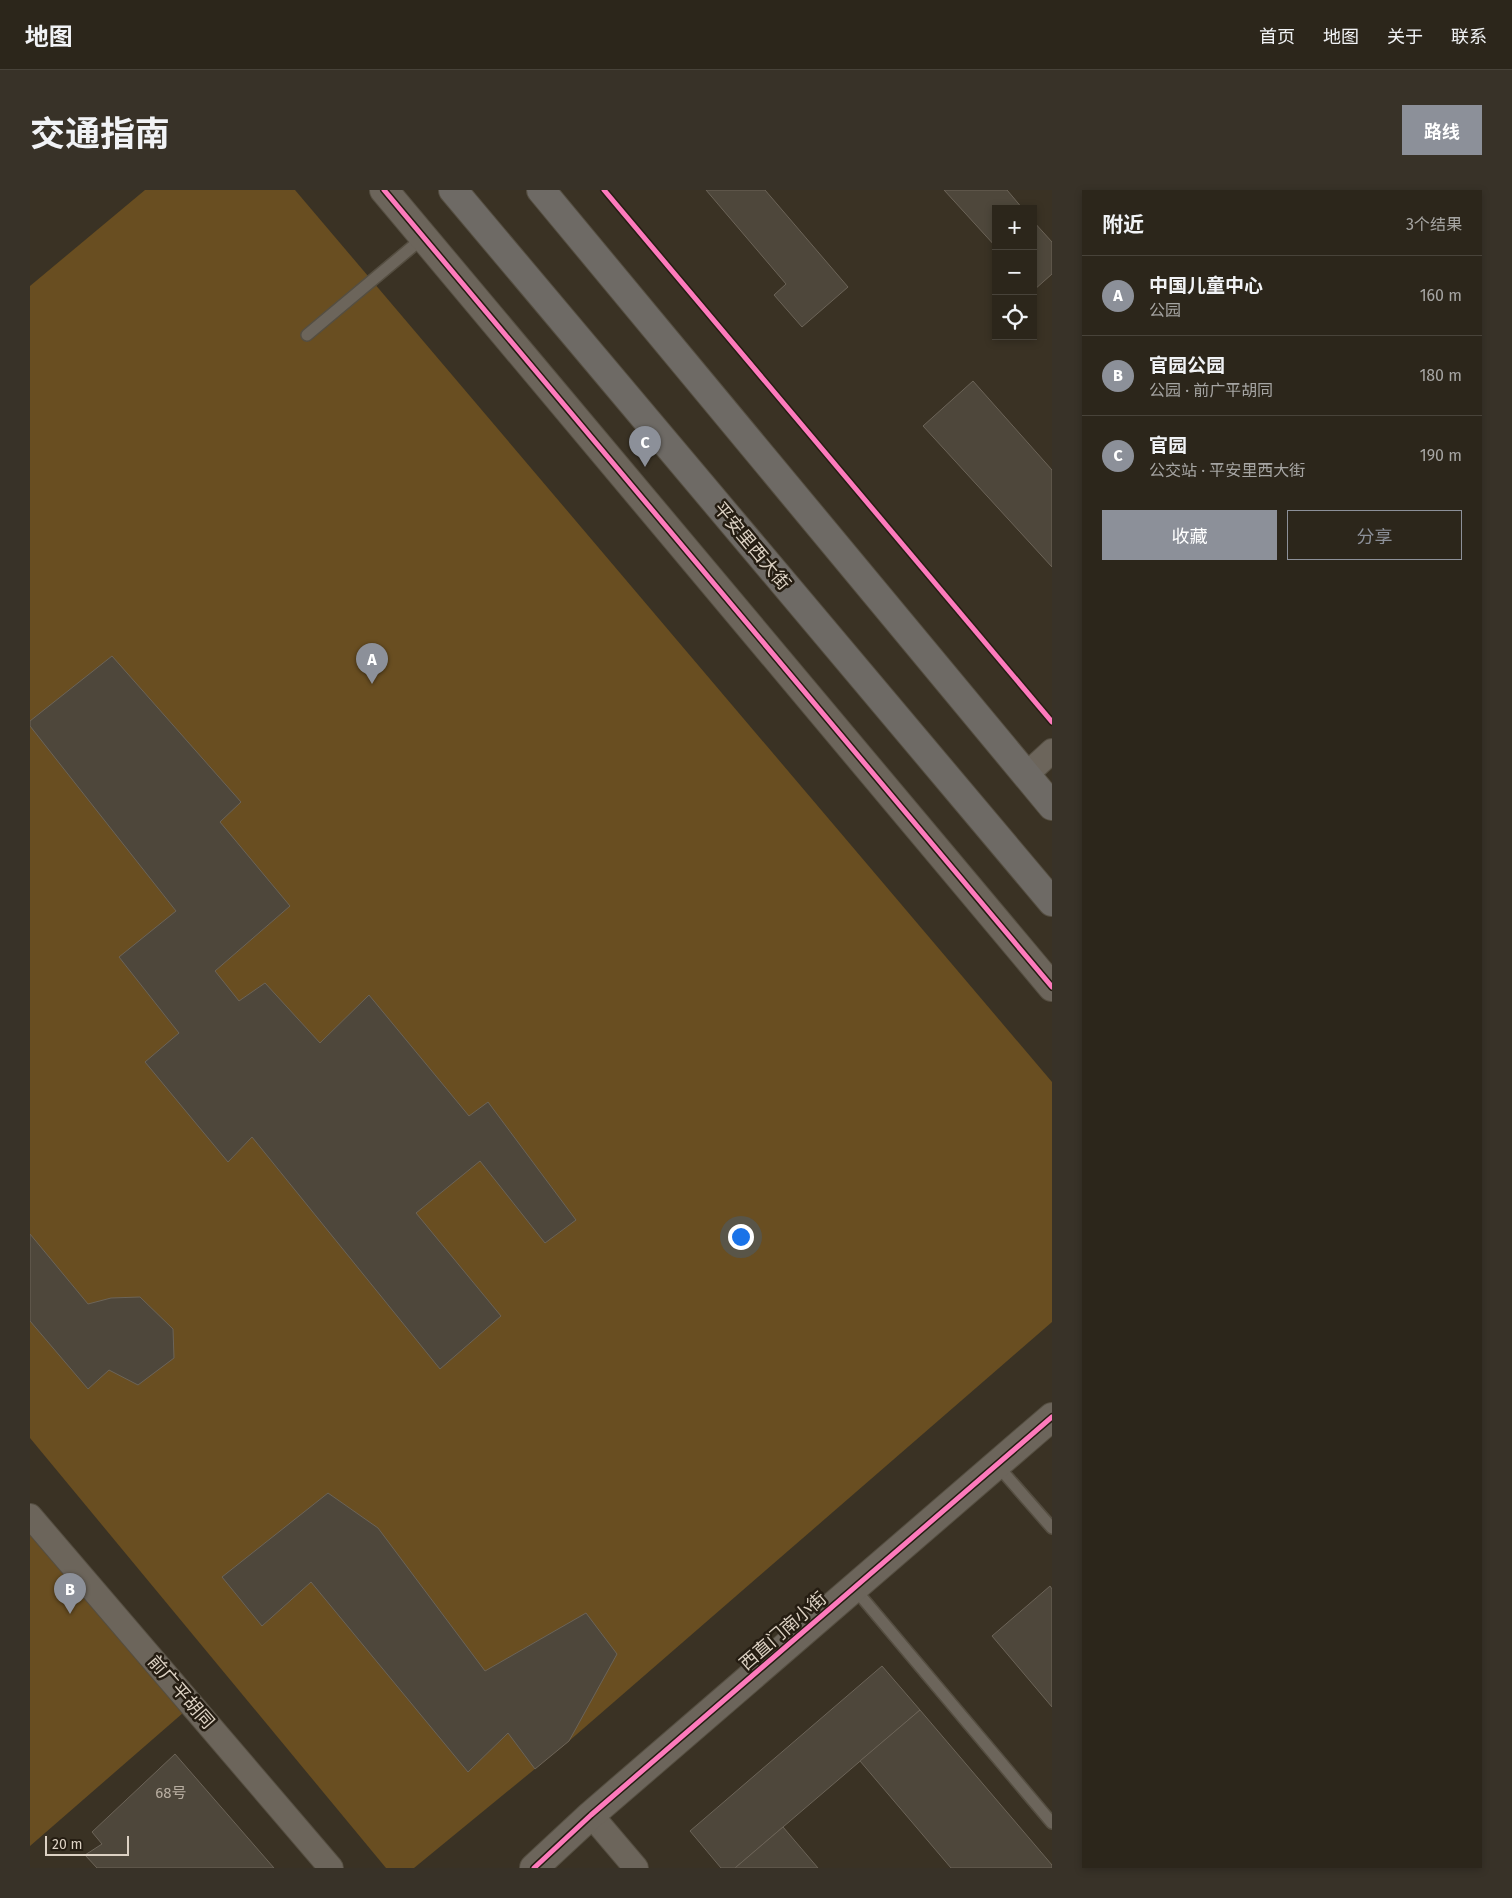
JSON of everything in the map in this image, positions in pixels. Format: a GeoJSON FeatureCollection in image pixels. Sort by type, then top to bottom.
{"type":"FeatureCollection","features":[{"type":"Feature","properties":{"kind":"main road","name":"平安里西大街"},"geometry":{"type":"LineString","coordinates":[[453,190],[1052,902]]}},
{"type":"Feature","properties":{"kind":"main road"},"geometry":{"type":"LineString","coordinates":[[541,190],[1052,806]]}},
{"type":"Feature","properties":{"kind":"street"},"geometry":{"type":"LineString","coordinates":[[384,190],[1052,987]]}},
{"type":"Feature","properties":{"kind":"street"},"geometry":{"type":"LineString","coordinates":[[1026,775],[1052,751]]}},
{"type":"Feature","properties":{"kind":"street","name":"西直门南小街"},"geometry":{"type":"LineString","coordinates":[[534,1868],[591,1815],[1052,1417]]}},
{"type":"Feature","properties":{"kind":"street","name":"前广平胡同"},"geometry":{"type":"LineString","coordinates":[[30,1516],[332,1868]]}},
{"type":"Feature","properties":{"kind":"street"},"geometry":{"type":"LineString","coordinates":[[591,1815],[636,1868]]}},
{"type":"Feature","properties":{"kind":"lane"},"geometry":{"type":"LineString","coordinates":[[308,335],[424,237]]}},
{"type":"Feature","properties":{"kind":"lane"},"geometry":{"type":"LineString","coordinates":[[997,1465],[1052,1528]]}},
{"type":"Feature","properties":{"kind":"lane"},"geometry":{"type":"LineString","coordinates":[[854,1588],[1052,1823]]}},
{"type":"Feature","properties":{"kind":"shaded area"},"geometry":{"type":"Polygon","coordinates":[[[145,190],[295,190],[1052,1082],[1052,1322],[569,1741],[414,1868],[386,1868],[30,1438],[30,286],[145,190]]]}},
{"type":"Feature","properties":{"kind":"shaded area"},"geometry":{"type":"Polygon","coordinates":[[[30,1522],[191,1706],[30,1846],[30,1522]]]}},
{"type":"Feature","properties":{"kind":"building"},"geometry":{"type":"Polygon","coordinates":[[[706,190],[765,190],[848,287],[802,327],[774,295],[786,284],[706,190]]]}},
{"type":"Feature","properties":{"kind":"building"},"geometry":{"type":"Polygon","coordinates":[[[944,190],[1007,190],[1020,205],[992,205],[992,243],[944,190]]]}},
{"type":"Feature","properties":{"kind":"building"},"geometry":{"type":"Polygon","coordinates":[[[1037,225],[1052,242],[1052,274],[1037,287],[1037,225]]]}},
{"type":"Feature","properties":{"kind":"building"},"geometry":{"type":"Polygon","coordinates":[[[973,381],[1052,470],[1052,567],[923,426],[973,381]]]}},
{"type":"Feature","properties":{"kind":"building"},"geometry":{"type":"Polygon","coordinates":[[[112,656],[241,802],[220,822],[290,906],[215,971],[239,1001],[265,983],[320,1043],[369,995],[469,1116],[488,1102],[576,1220],[545,1243],[480,1161],[416,1213],[501,1316],[440,1369],[252,1137],[228,1162],[145,1062],[179,1033],[119,957],[176,911],[30,726],[30,721],[112,656]]]}},
{"type":"Feature","properties":{"kind":"building"},"geometry":{"type":"Polygon","coordinates":[[[30,1234],[88,1304],[111,1298],[140,1297],[173,1329],[174,1358],[138,1385],[109,1370],[88,1389],[30,1321],[30,1234]]]}},
{"type":"Feature","properties":{"kind":"building"},"geometry":{"type":"Polygon","coordinates":[[[328,1493],[378,1528],[485,1671],[586,1613],[617,1654],[569,1741],[535,1769],[508,1733],[468,1772],[311,1582],[262,1626],[222,1577],[328,1493]]]}},
{"type":"Feature","properties":{"kind":"building"},"geometry":{"type":"Polygon","coordinates":[[[1050,1586],[1052,1589],[1052,1707],[992,1636],[1050,1586]]]}},
{"type":"Feature","properties":{"kind":"building"},"geometry":{"type":"Polygon","coordinates":[[[882,1666],[920,1710],[735,1868],[721,1868],[690,1831],[882,1666]]]}},
{"type":"Feature","properties":{"kind":"building"},"geometry":{"type":"Polygon","coordinates":[[[920,1710],[1052,1865],[1052,1868],[951,1868],[860,1761],[920,1710]]]}},
{"type":"Feature","properties":{"kind":"building"},"geometry":{"type":"Polygon","coordinates":[[[175,1754],[274,1868],[97,1868],[85,1855],[102,1844],[92,1832],[175,1754]]]}},
{"type":"Feature","properties":{"kind":"building"},"geometry":{"type":"Polygon","coordinates":[[[783,1827],[818,1868],[735,1868],[783,1827]]]}},
{"type":"Feature","properties":{"kind":"cycle path"},"geometry":{"type":"LineString","coordinates":[[384,190],[1052,987]]}},
{"type":"Feature","properties":{"kind":"cycle path"},"geometry":{"type":"LineString","coordinates":[[604,190],[1052,722]]}},
{"type":"Feature","properties":{"kind":"cycle path"},"geometry":{"type":"LineString","coordinates":[[534,1868],[591,1815],[1052,1417]]}},
{"type":"Feature","properties":{"kind":"place","name":"官园"},"geometry":{"type":"Point","coordinates":[645,467]}},
{"type":"Feature","properties":{"kind":"place","name":"中国儿童中心"},"geometry":{"type":"Point","coordinates":[372,684]}},
{"type":"Feature","properties":{"kind":"place","name":"官园公园"},"geometry":{"type":"Point","coordinates":[70,1614]}}]}
